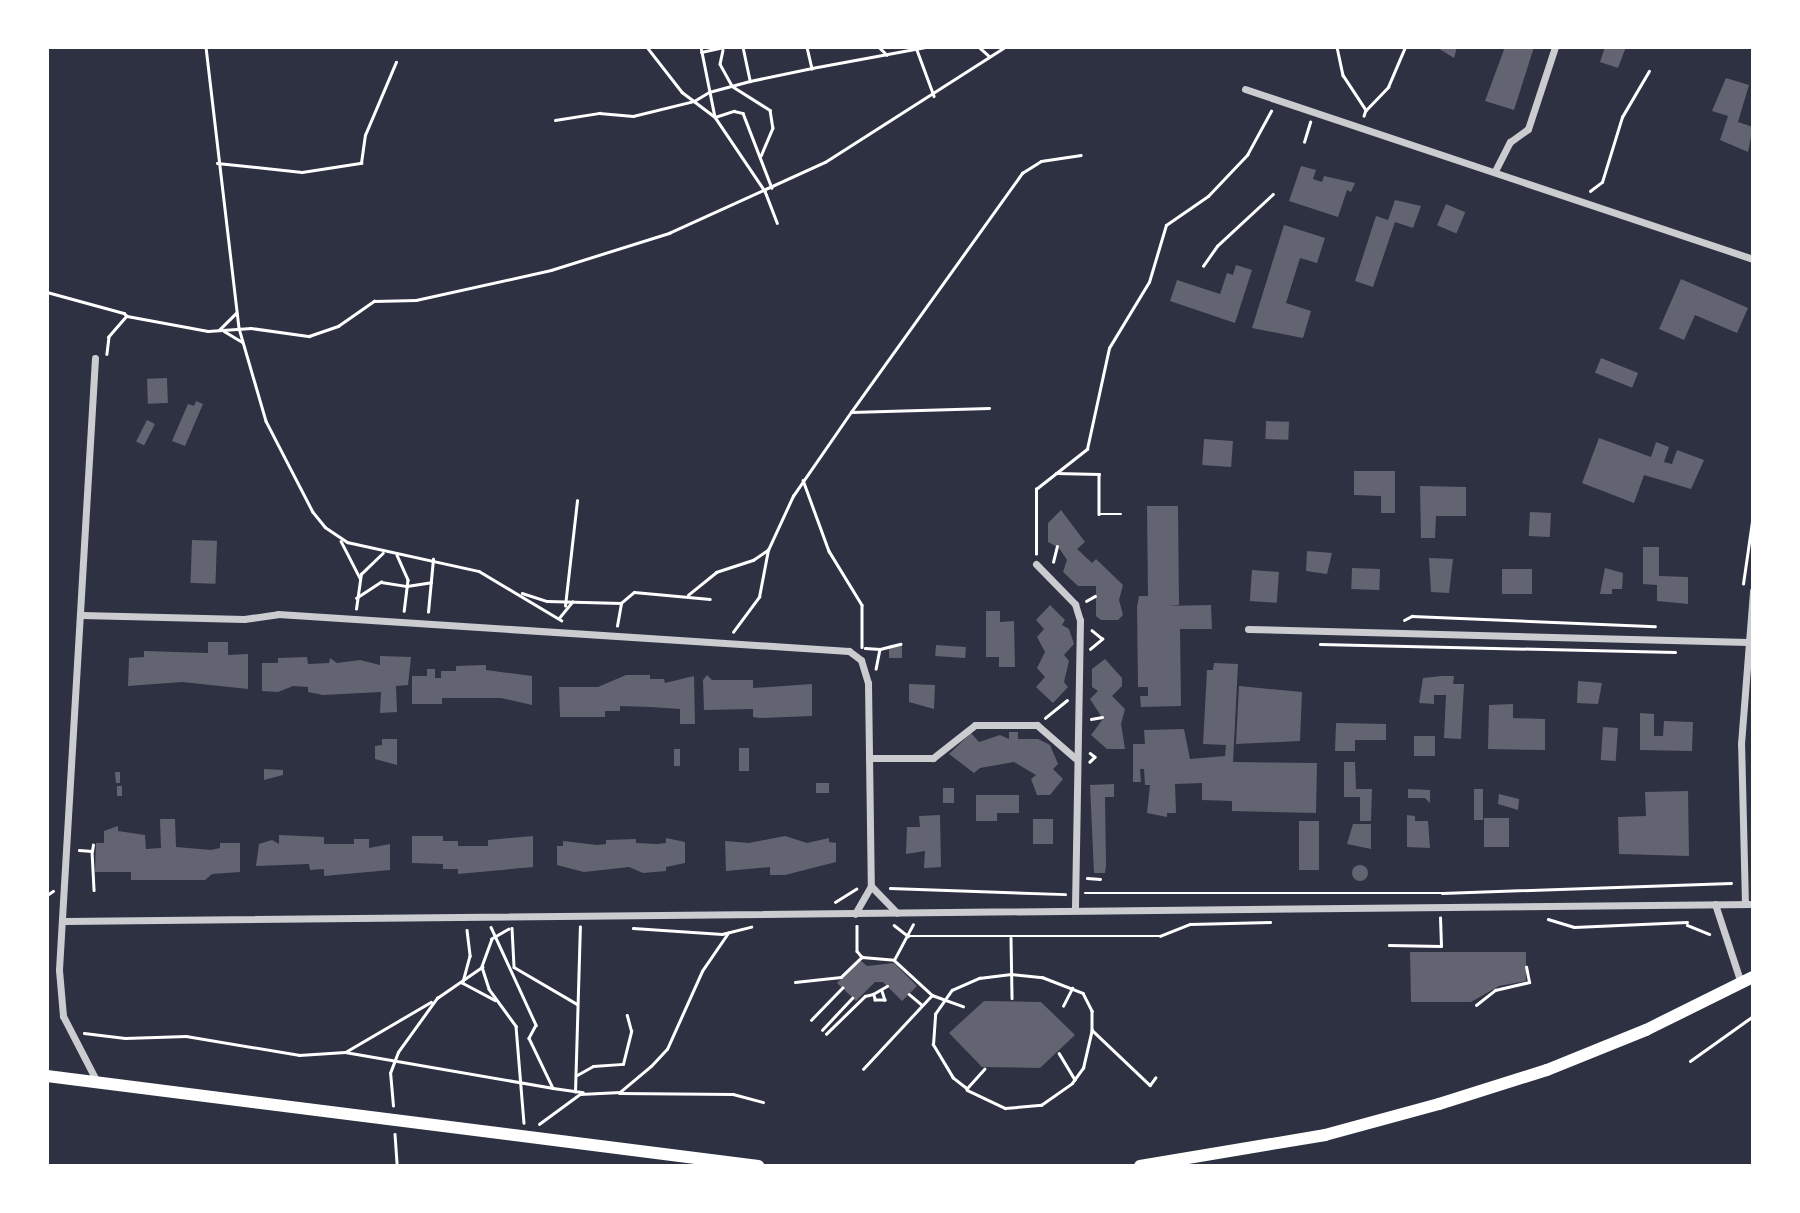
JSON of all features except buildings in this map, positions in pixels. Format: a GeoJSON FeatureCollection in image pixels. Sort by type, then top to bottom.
{"type":"FeatureCollection","features":[{"type":"Feature","properties":{"kind":"main road"},"geometry":{"type":"LineString","coordinates":[[1140,1166],[1325,1135],[1439,1104],[1547,1070],[1753,977]]}},
{"type":"Feature","properties":{"kind":"main road"},"geometry":{"type":"LineString","coordinates":[[47,1076],[758,1166]]}},
{"type":"Feature","properties":{"kind":"street"},"geometry":{"type":"LineString","coordinates":[[1495,171],[1507,146],[1528,129],[1555,47]]}},
{"type":"Feature","properties":{"kind":"street"},"geometry":{"type":"LineString","coordinates":[[1245,89],[1753,259]]}},
{"type":"Feature","properties":{"kind":"street"},"geometry":{"type":"LineString","coordinates":[[95,358],[60,977],[63,1016],[97,1082]]}},
{"type":"Feature","properties":{"kind":"street"},"geometry":{"type":"LineString","coordinates":[[1036,564],[1052,579],[1079,614],[1075,910]]}},
{"type":"Feature","properties":{"kind":"street"},"geometry":{"type":"LineString","coordinates":[[65,921],[1749,904],[1741,744],[1753,590]]}},
{"type":"Feature","properties":{"kind":"street"},"geometry":{"type":"LineString","coordinates":[[82,615],[244,619],[278,614],[841,649],[861,660],[868,683],[872,886],[855,914]]}},
{"type":"Feature","properties":{"kind":"street"},"geometry":{"type":"LineString","coordinates":[[1248,629],[1748,642]]}},
{"type":"Feature","properties":{"kind":"street"},"geometry":{"type":"LineString","coordinates":[[869,758],[933,758],[971,726],[1037,725],[1075,758]]}},
{"type":"Feature","properties":{"kind":"street"},"geometry":{"type":"LineString","coordinates":[[872,886],[897,913]]}},
{"type":"Feature","properties":{"kind":"street"},"geometry":{"type":"LineString","coordinates":[[1715,904],[1741,984]]}},
{"type":"Feature","properties":{"kind":"path"},"geometry":{"type":"LineString","coordinates":[[206,47],[217,163],[239,328],[266,421],[313,512],[339,538],[360,579]]}},
{"type":"Feature","properties":{"kind":"path"},"geometry":{"type":"LineString","coordinates":[[647,47],[694,101],[715,117],[765,191],[777,223]]}},
{"type":"Feature","properties":{"kind":"path"},"geometry":{"type":"LineString","coordinates":[[743,47],[750,81]]}},
{"type":"Feature","properties":{"kind":"path"},"geometry":{"type":"LineString","coordinates":[[807,47],[812,68]]}},
{"type":"Feature","properties":{"kind":"path"},"geometry":{"type":"LineString","coordinates":[[879,47],[888,56]]}},
{"type":"Feature","properties":{"kind":"path"},"geometry":{"type":"LineString","coordinates":[[555,120],[599,113],[633,116],[694,101],[709,92],[750,81],[925,47]]}},
{"type":"Feature","properties":{"kind":"path"},"geometry":{"type":"LineString","coordinates":[[979,47],[989,56]]}},
{"type":"Feature","properties":{"kind":"path"},"geometry":{"type":"LineString","coordinates":[[47,292],[109,306],[127,316],[219,330],[239,328],[309,336],[338,326],[374,301],[416,300],[551,270],[669,233],[825,162],[934,96],[1005,47]]}},
{"type":"Feature","properties":{"kind":"path"},"geometry":{"type":"LineString","coordinates":[[1336,47],[1343,75],[1366,110]]}},
{"type":"Feature","properties":{"kind":"path"},"geometry":{"type":"LineString","coordinates":[[1361,126],[1366,110],[1388,87],[1405,47]]}},
{"type":"Feature","properties":{"kind":"path"},"geometry":{"type":"LineString","coordinates":[[715,117],[701,50],[723,48],[720,64],[732,86],[770,110],[773,128],[761,156]]}},
{"type":"Feature","properties":{"kind":"path"},"geometry":{"type":"LineString","coordinates":[[917,50],[934,96]]}},
{"type":"Feature","properties":{"kind":"path"},"geometry":{"type":"LineString","coordinates":[[217,163],[302,172],[361,163],[365,135],[396,62]]}},
{"type":"Feature","properties":{"kind":"path"},"geometry":{"type":"LineString","coordinates":[[1587,191],[1599,186],[1622,117],[1649,71]]}},
{"type":"Feature","properties":{"kind":"path"},"geometry":{"type":"LineString","coordinates":[[1036,564],[1036,489],[1087,449],[1109,348],[1149,282],[1166,225],[1208,196],[1247,155],[1278,99]]}},
{"type":"Feature","properties":{"kind":"path"},"geometry":{"type":"LineString","coordinates":[[715,117],[743,113],[772,188]]}},
{"type":"Feature","properties":{"kind":"path"},"geometry":{"type":"LineString","coordinates":[[1304,142],[1310,122]]}},
{"type":"Feature","properties":{"kind":"path"},"geometry":{"type":"LineString","coordinates":[[727,641],[759,597],[768,550],[803,480],[1017,180],[1041,161],[1081,155]]}},
{"type":"Feature","properties":{"kind":"path"},"geometry":{"type":"LineString","coordinates":[[1203,266],[1217,246],[1273,194]]}},
{"type":"Feature","properties":{"kind":"path"},"geometry":{"type":"LineString","coordinates":[[219,330],[237,310]]}},
{"type":"Feature","properties":{"kind":"path"},"geometry":{"type":"LineString","coordinates":[[95,358],[107,356],[113,331],[127,316]]}},
{"type":"Feature","properties":{"kind":"path"},"geometry":{"type":"LineString","coordinates":[[219,330],[244,343]]}},
{"type":"Feature","properties":{"kind":"path"},"geometry":{"type":"LineString","coordinates":[[851,412],[989,408]]}},
{"type":"Feature","properties":{"kind":"path"},"geometry":{"type":"LineString","coordinates":[[1056,473],[1099,474],[1099,514],[1121,513]]}},
{"type":"Feature","properties":{"kind":"path"},"geometry":{"type":"LineString","coordinates":[[803,480],[829,551],[862,605],[861,660]]}},
{"type":"Feature","properties":{"kind":"path"},"geometry":{"type":"LineString","coordinates":[[559,619],[565,604],[577,501]]}},
{"type":"Feature","properties":{"kind":"path"},"geometry":{"type":"LineString","coordinates":[[1743,588],[1753,515]]}},
{"type":"Feature","properties":{"kind":"path"},"geometry":{"type":"LineString","coordinates":[[339,538],[383,553],[433,559],[479,571],[515,590],[578,631]]}},
{"type":"Feature","properties":{"kind":"path"},"geometry":{"type":"LineString","coordinates":[[1052,579],[1057,546]]}},
{"type":"Feature","properties":{"kind":"path"},"geometry":{"type":"LineString","coordinates":[[688,596],[716,572],[752,560],[768,550]]}},
{"type":"Feature","properties":{"kind":"path"},"geometry":{"type":"LineString","coordinates":[[356,619],[360,579],[372,560],[383,553]]}},
{"type":"Feature","properties":{"kind":"path"},"geometry":{"type":"LineString","coordinates":[[397,555],[406,569],[403,621]]}},
{"type":"Feature","properties":{"kind":"path"},"geometry":{"type":"LineString","coordinates":[[427,623],[433,559]]}},
{"type":"Feature","properties":{"kind":"path"},"geometry":{"type":"LineString","coordinates":[[356,598],[381,582],[407,586],[431,582]]}},
{"type":"Feature","properties":{"kind":"path"},"geometry":{"type":"LineString","coordinates":[[515,590],[565,604],[621,603]]}},
{"type":"Feature","properties":{"kind":"path"},"geometry":{"type":"LineString","coordinates":[[617,633],[621,603],[628,594],[641,591],[710,599]]}},
{"type":"Feature","properties":{"kind":"path"},"geometry":{"type":"LineString","coordinates":[[1397,623],[1412,616],[1654,626],[1662,631]]}},
{"type":"Feature","properties":{"kind":"path"},"geometry":{"type":"LineString","coordinates":[[880,649],[900,644]]}},
{"type":"Feature","properties":{"kind":"path"},"geometry":{"type":"LineString","coordinates":[[1317,644],[1674,656],[1677,648]]}},
{"type":"Feature","properties":{"kind":"path"},"geometry":{"type":"LineString","coordinates":[[1037,725],[1079,690]]}},
{"type":"Feature","properties":{"kind":"path"},"geometry":{"type":"LineString","coordinates":[[93,845],[94,890]]}},
{"type":"Feature","properties":{"kind":"path"},"geometry":{"type":"LineString","coordinates":[[69,848],[92,851]]}},
{"type":"Feature","properties":{"kind":"path"},"geometry":{"type":"LineString","coordinates":[[883,888],[1075,894],[1686,885],[1733,882],[1734,877]]}},
{"type":"Feature","properties":{"kind":"path"},"geometry":{"type":"LineString","coordinates":[[1686,885],[1686,895]]}},
{"type":"Feature","properties":{"kind":"path"},"geometry":{"type":"LineString","coordinates":[[827,914],[827,906],[859,888]]}},
{"type":"Feature","properties":{"kind":"path"},"geometry":{"type":"LineString","coordinates":[[1501,888],[1503,906]]}},
{"type":"Feature","properties":{"kind":"path"},"geometry":{"type":"LineString","coordinates":[[612,916],[612,927],[666,933],[728,933],[759,927]]}},
{"type":"Feature","properties":{"kind":"path"},"geometry":{"type":"LineString","coordinates":[[572,1098],[576,1091],[577,1075],[581,917]]}},
{"type":"Feature","properties":{"kind":"path"},"geometry":{"type":"LineString","coordinates":[[1542,917],[1574,927],[1687,923],[1709,934]]}},
{"type":"Feature","properties":{"kind":"path"},"geometry":{"type":"LineString","coordinates":[[463,983],[470,956],[464,918]]}},
{"type":"Feature","properties":{"kind":"path"},"geometry":{"type":"LineString","coordinates":[[487,918],[536,1025],[529,1038],[552,1088]]}},
{"type":"Feature","properties":{"kind":"path"},"geometry":{"type":"LineString","coordinates":[[512,918],[514,967],[577,1004]]}},
{"type":"Feature","properties":{"kind":"path"},"geometry":{"type":"LineString","coordinates":[[1389,945],[1441,946],[1440,918]]}},
{"type":"Feature","properties":{"kind":"path"},"geometry":{"type":"LineString","coordinates":[[1427,919],[1453,918]]}},
{"type":"Feature","properties":{"kind":"path"},"geometry":{"type":"LineString","coordinates":[[894,925],[908,936],[1160,936],[1190,924],[1278,922]]}},
{"type":"Feature","properties":{"kind":"path"},"geometry":{"type":"LineString","coordinates":[[881,926],[913,924],[894,960]]}},
{"type":"Feature","properties":{"kind":"path"},"geometry":{"type":"LineString","coordinates":[[847,926],[869,926]]}},
{"type":"Feature","properties":{"kind":"path"},"geometry":{"type":"LineString","coordinates":[[857,926],[857,951],[862,957],[894,960],[932,995],[942,1001],[963,1006]]}},
{"type":"Feature","properties":{"kind":"path"},"geometry":{"type":"LineString","coordinates":[[345,1052],[463,983],[482,967],[495,936],[512,928]]}},
{"type":"Feature","properties":{"kind":"path"},"geometry":{"type":"LineString","coordinates":[[616,1093],[635,1082],[667,1049],[702,971],[728,933]]}},
{"type":"Feature","properties":{"kind":"path"},"geometry":{"type":"LineString","coordinates":[[1011,936],[1012,998]]}},
{"type":"Feature","properties":{"kind":"path"},"geometry":{"type":"LineString","coordinates":[[795,982],[841,977],[862,957]]}},
{"type":"Feature","properties":{"kind":"path"},"geometry":{"type":"LineString","coordinates":[[482,967],[497,1002],[516,1026],[529,1138]]}},
{"type":"Feature","properties":{"kind":"path"},"geometry":{"type":"LineString","coordinates":[[1476,1005],[1495,990],[1529,982],[1526,967]]}},
{"type":"Feature","properties":{"kind":"path"},"geometry":{"type":"LineString","coordinates":[[1011,974],[1042,977],[1072,988],[1089,1002],[1092,1030],[1090,1051],[1075,1080],[1041,1105],[1021,1109],[987,1102],[967,1089],[943,1067],[933,1045],[932,1023],[942,1001],[966,982],[1011,974]]}},
{"type":"Feature","properties":{"kind":"path"},"geometry":{"type":"LineString","coordinates":[[463,983],[497,1002]]}},
{"type":"Feature","properties":{"kind":"path"},"geometry":{"type":"LineString","coordinates":[[826,1034],[865,996],[882,991],[887,986]]}},
{"type":"Feature","properties":{"kind":"path"},"geometry":{"type":"LineString","coordinates":[[811,1020],[842,988]]}},
{"type":"Feature","properties":{"kind":"path"},"geometry":{"type":"LineString","coordinates":[[1063,1006],[1072,988]]}},
{"type":"Feature","properties":{"kind":"path"},"geometry":{"type":"LineString","coordinates":[[873,994],[875,1000],[885,1000],[882,991]]}},
{"type":"Feature","properties":{"kind":"path"},"geometry":{"type":"LineString","coordinates":[[909,994],[922,1005]]}},
{"type":"Feature","properties":{"kind":"path"},"geometry":{"type":"LineString","coordinates":[[863,1069],[932,995]]}},
{"type":"Feature","properties":{"kind":"path"},"geometry":{"type":"LineString","coordinates":[[397,1166],[395,1120],[389,1083],[394,1059],[437,998]]}},
{"type":"Feature","properties":{"kind":"path"},"geometry":{"type":"LineString","coordinates":[[822,1030],[852,998]]}},
{"type":"Feature","properties":{"kind":"path"},"geometry":{"type":"LineString","coordinates":[[577,1075],[593,1066],[623,1063],[631,1031],[627,1016]]}},
{"type":"Feature","properties":{"kind":"path"},"geometry":{"type":"LineString","coordinates":[[1690,1060],[1753,1016]]}},
{"type":"Feature","properties":{"kind":"path"},"geometry":{"type":"LineString","coordinates":[[1092,1030],[1150,1085],[1156,1078]]}},
{"type":"Feature","properties":{"kind":"path"},"geometry":{"type":"LineString","coordinates":[[70,1031],[125,1038],[186,1036],[299,1055],[345,1052],[576,1091],[733,1094],[763,1101]]}},
{"type":"Feature","properties":{"kind":"path"},"geometry":{"type":"LineString","coordinates":[[1059,1053],[1075,1080]]}},
{"type":"Feature","properties":{"kind":"path"},"geometry":{"type":"LineString","coordinates":[[967,1089],[985,1069]]}},
{"type":"Feature","properties":{"kind":"path"},"geometry":{"type":"LineString","coordinates":[[529,1138],[542,1119],[572,1098],[586,1092]]}}]}
